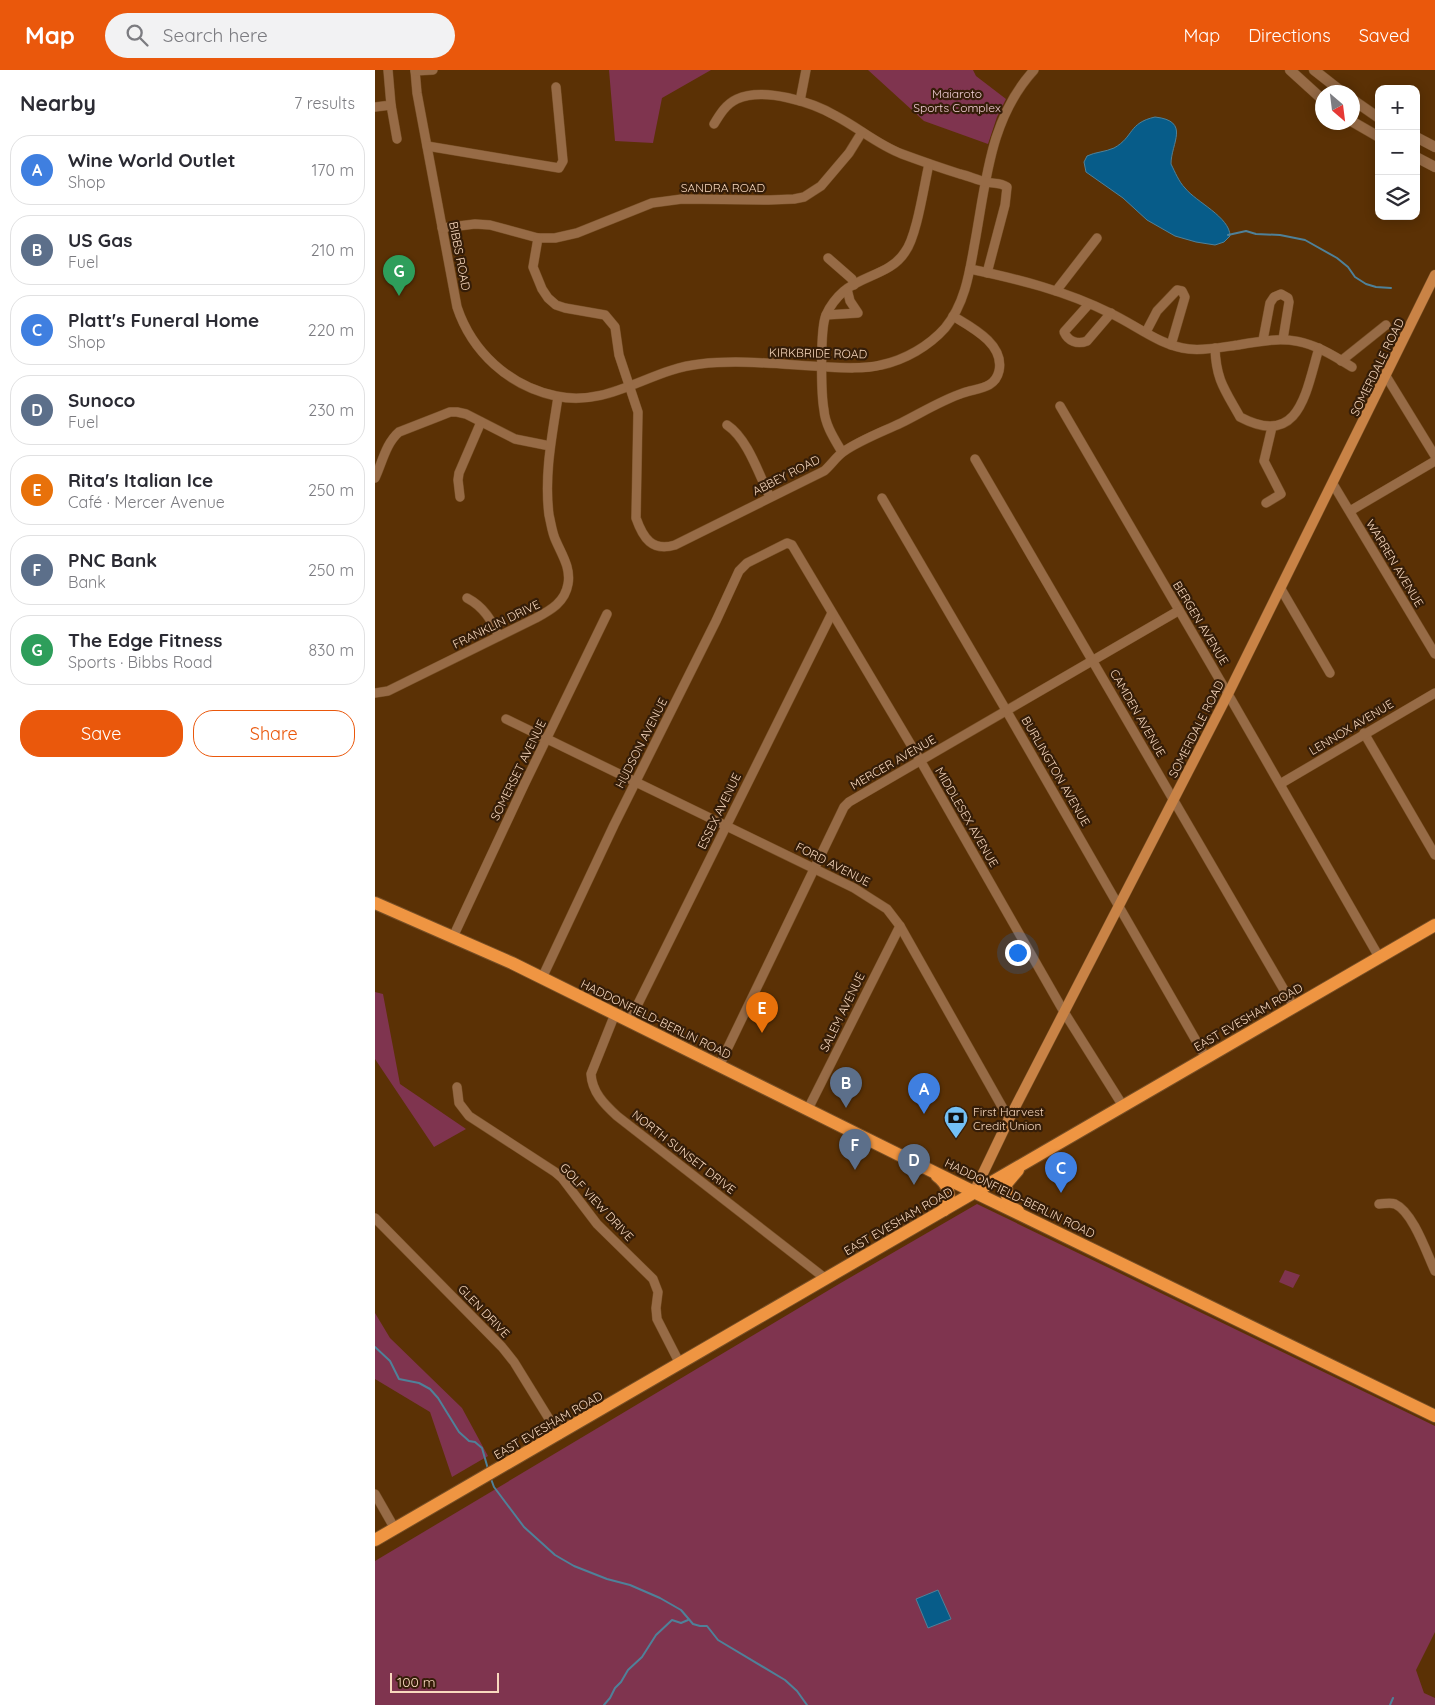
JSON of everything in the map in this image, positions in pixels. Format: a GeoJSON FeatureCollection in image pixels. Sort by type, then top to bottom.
{"type":"FeatureCollection","features":[{"type":"Feature","properties":{"kind":"main road","name":"SOMERDALE ROAD"},"geometry":{"type":"LineString","coordinates":[[975,1192],[1009,1119],[1229,694],[1435,275]]}},
{"type":"Feature","properties":{"kind":"main road","name":"HADDONFIELD-BERLIN ROAD"},"geometry":{"type":"LineString","coordinates":[[375,903],[542,978],[936,1173],[1435,1416]]}},
{"type":"Feature","properties":{"kind":"main road","name":"EAST EVESHAM ROAD"},"geometry":{"type":"LineString","coordinates":[[375,1540],[1435,925]]}},
{"type":"Feature","properties":{"kind":"main road"},"geometry":{"type":"LineString","coordinates":[[1019,1213],[1018,1210],[1011,1207],[1007,1196],[1006,1184],[1023,1164]]}},
{"type":"Feature","properties":{"kind":"main road"},"geometry":{"type":"LineString","coordinates":[[936,1173],[937,1177],[946,1184],[949,1191],[949,1197],[944,1210]]}},
{"type":"Feature","properties":{"kind":"street"},"geometry":{"type":"LineString","coordinates":[[388,70],[391,105],[397,139]]}},
{"type":"Feature","properties":{"kind":"street"},"geometry":{"type":"LineString","coordinates":[[415,71],[433,70]]}},
{"type":"Feature","properties":{"kind":"street"},"geometry":{"type":"LineString","coordinates":[[800,102],[805,70]]}},
{"type":"Feature","properties":{"kind":"street","name":"KIRKBRIDE ROAD"},"geometry":{"type":"LineString","coordinates":[[558,397],[572,399],[601,396],[681,368],[700,364],[737,363],[871,367],[898,360],[921,348],[937,336],[953,316],[963,297],[992,153],[1002,120],[1013,96],[1034,70]]}},
{"type":"Feature","properties":{"kind":"street"},"geometry":{"type":"LineString","coordinates":[[1290,70],[1315,93]]}},
{"type":"Feature","properties":{"kind":"street"},"geometry":{"type":"LineString","coordinates":[[1314,70],[1333,85]]}},
{"type":"Feature","properties":{"kind":"street","name":"BIBBS ROAD"},"geometry":{"type":"LineString","coordinates":[[415,71],[417,93],[460,317],[475,344],[497,368],[510,378],[540,392],[558,397]]}},
{"type":"Feature","properties":{"kind":"street"},"geometry":{"type":"LineString","coordinates":[[427,146],[559,168],[563,161],[556,87]]}},
{"type":"Feature","properties":{"kind":"street"},"geometry":{"type":"LineString","coordinates":[[714,124],[728,105],[736,100],[747,96],[763,94],[819,107],[837,116],[882,146],[929,164],[986,182],[1001,183],[1007,187],[1005,205],[987,272]]}},
{"type":"Feature","properties":{"kind":"street"},"geometry":{"type":"LineString","coordinates":[[375,107],[391,105]]}},
{"type":"Feature","properties":{"kind":"street"},"geometry":{"type":"LineString","coordinates":[[1360,105],[1375,115]]}},
{"type":"Feature","properties":{"kind":"street"},"geometry":{"type":"LineString","coordinates":[[1360,126],[1375,135]]}},
{"type":"Feature","properties":{"kind":"street","name":"SANDRA ROAD"},"geometry":{"type":"LineString","coordinates":[[442,228],[475,224],[490,225],[538,238],[565,236],[652,203],[682,198],[769,200],[804,197],[821,186],[849,153],[862,132]]}},
{"type":"Feature","properties":{"kind":"street"},"geometry":{"type":"LineString","coordinates":[[1420,139],[1435,147]]}},
{"type":"Feature","properties":{"kind":"street"},"geometry":{"type":"LineString","coordinates":[[1420,159],[1435,167]]}},
{"type":"Feature","properties":{"kind":"street"},"geometry":{"type":"LineString","coordinates":[[842,452],[823,411],[823,341],[826,315],[837,297],[850,287],[877,275],[893,265],[905,253],[913,235],[929,164]]}},
{"type":"Feature","properties":{"kind":"street"},"geometry":{"type":"LineString","coordinates":[[538,238],[533,267],[542,289],[556,305],[605,315],[611,321],[617,334],[619,355],[629,387]]}},
{"type":"Feature","properties":{"kind":"street"},"geometry":{"type":"LineString","coordinates":[[1056,291],[1097,238]]}},
{"type":"Feature","properties":{"kind":"street"},"geometry":{"type":"LineString","coordinates":[[826,315],[858,312],[850,301],[852,280],[828,258]]}},
{"type":"Feature","properties":{"kind":"street"},"geometry":{"type":"LineString","coordinates":[[970,269],[1056,291],[1111,313],[1171,344],[1196,350],[1263,340],[1283,339],[1300,341],[1319,348],[1352,367]]}},
{"type":"Feature","properties":{"kind":"street"},"geometry":{"type":"LineString","coordinates":[[1146,332],[1157,311],[1177,290],[1182,291],[1185,296],[1171,344]]}},
{"type":"Feature","properties":{"kind":"street"},"geometry":{"type":"LineString","coordinates":[[1263,340],[1271,303],[1274,296],[1281,294],[1288,298],[1289,302],[1283,339]]}},
{"type":"Feature","properties":{"kind":"street"},"geometry":{"type":"LineString","coordinates":[[1089,304],[1064,332],[1075,342],[1087,341],[1111,313]]}},
{"type":"Feature","properties":{"kind":"street","name":"ABBEY ROAD"},"geometry":{"type":"LineString","coordinates":[[629,387],[638,412],[637,518],[642,534],[648,541],[663,547],[675,545],[824,471],[842,452],[955,396],[985,388],[991,384],[999,370],[998,356],[993,347],[982,334],[953,316]]}},
{"type":"Feature","properties":{"kind":"street"},"geometry":{"type":"LineString","coordinates":[[1341,361],[1386,325]]}},
{"type":"Feature","properties":{"kind":"street"},"geometry":{"type":"LineString","coordinates":[[1215,348],[1218,376],[1240,417],[1263,426],[1272,427],[1292,418],[1299,409],[1319,348]]}},
{"type":"Feature","properties":{"kind":"street"},"geometry":{"type":"LineString","coordinates":[[1386,376],[1435,456]]}},
{"type":"Feature","properties":{"kind":"street","name":"FRANKLIN DRIVE"},"geometry":{"type":"LineString","coordinates":[[375,693],[388,691],[499,636],[556,607],[563,598],[569,582],[567,565],[555,539],[549,514],[548,482],[550,446],[558,397]]}},
{"type":"Feature","properties":{"kind":"street","name":"BERGEN AVENUE"},"geometry":{"type":"LineString","coordinates":[[1060,406],[1229,694],[1379,957]]}},
{"type":"Feature","properties":{"kind":"street"},"geometry":{"type":"LineString","coordinates":[[375,478],[391,441],[399,432],[450,412],[466,414],[515,439],[550,446]]}},
{"type":"Feature","properties":{"kind":"street"},"geometry":{"type":"LineString","coordinates":[[460,497],[459,473],[481,422]]}},
{"type":"Feature","properties":{"kind":"street"},"geometry":{"type":"LineString","coordinates":[[727,425],[742,440],[770,497]]}},
{"type":"Feature","properties":{"kind":"street"},"geometry":{"type":"LineString","coordinates":[[1266,503],[1281,494],[1264,461],[1272,427]]}},
{"type":"Feature","properties":{"kind":"street","name":"CAMDEN AVENUE"},"geometry":{"type":"LineString","coordinates":[[975,459],[1294,1006]]}},
{"type":"Feature","properties":{"kind":"street"},"geometry":{"type":"LineString","coordinates":[[1350,511],[1435,461]]}},
{"type":"Feature","properties":{"kind":"street","name":"WARREN AVENUE"},"geometry":{"type":"LineString","coordinates":[[1333,484],[1435,654]]}},
{"type":"Feature","properties":{"kind":"street","name":"BURLINGTON AVENUE"},"geometry":{"type":"LineString","coordinates":[[882,498],[1007,710],[1206,1058]]}},
{"type":"Feature","properties":{"kind":"street","name":"MIDDLESEX AVENUE"},"geometry":{"type":"LineString","coordinates":[[787,543],[792,545],[920,760],[1064,1012],[1123,1106]]}},
{"type":"Feature","properties":{"kind":"street","name":"HUDSON AVENUE"},"geometry":{"type":"LineString","coordinates":[[542,978],[739,571],[747,563],[787,543]]}},
{"type":"Feature","properties":{"kind":"street"},"geometry":{"type":"LineString","coordinates":[[1281,589],[1330,673]]}},
{"type":"Feature","properties":{"kind":"street"},"geometry":{"type":"LineString","coordinates":[[467,598],[483,609],[499,636]]}},
{"type":"Feature","properties":{"kind":"street","name":"MERCER AVENUE"},"geometry":{"type":"LineString","coordinates":[[719,1066],[844,806],[1092,659],[1179,611]]}},
{"type":"Feature","properties":{"kind":"street","name":"ESSEX AVENUE"},"geometry":{"type":"LineString","coordinates":[[629,1022],[832,613]]}},
{"type":"Feature","properties":{"kind":"street","name":"SOMERSET AVENUE"},"geometry":{"type":"LineString","coordinates":[[453,937],[607,614]]}},
{"type":"Feature","properties":{"kind":"street","name":"LENNOX AVENUE"},"geometry":{"type":"LineString","coordinates":[[1280,784],[1435,693]]}},
{"type":"Feature","properties":{"kind":"street","name":"FORD AVENUE"},"geometry":{"type":"LineString","coordinates":[[506,719],[814,869],[878,902],[887,909],[899,926],[1009,1119]]}},
{"type":"Feature","properties":{"kind":"street"},"geometry":{"type":"LineString","coordinates":[[1364,733],[1435,854]]}},
{"type":"Feature","properties":{"kind":"street","name":"SALEM AVENUE"},"geometry":{"type":"LineString","coordinates":[[808,1109],[899,926]]}},
{"type":"Feature","properties":{"kind":"street","name":"NORTH SUNSET DRIVE"},"geometry":{"type":"LineString","coordinates":[[615,1014],[591,1074],[591,1082],[601,1101],[617,1116],[826,1279]]}},
{"type":"Feature","properties":{"kind":"street","name":"GOLF VIEW DRIVE"},"geometry":{"type":"LineString","coordinates":[[457,1087],[459,1103],[469,1116],[555,1172],[597,1224],[653,1279],[658,1292],[657,1319],[680,1364]]}},
{"type":"Feature","properties":{"kind":"street"},"geometry":{"type":"LineString","coordinates":[[1379,1204],[1392,1203],[1405,1213],[1411,1221],[1435,1272]]}},
{"type":"Feature","properties":{"kind":"street","name":"GLEN DRIVE"},"geometry":{"type":"LineString","coordinates":[[375,1218],[515,1362],[559,1434]]}},
{"type":"Feature","properties":{"kind":"street"},"geometry":{"type":"LineString","coordinates":[[375,1494],[395,1529]]}},
{"type":"Feature","properties":{"kind":"green space"},"geometry":{"type":"Polygon","coordinates":[[[609,70],[711,70],[662,98],[653,143],[615,141],[609,70]]]}},
{"type":"Feature","properties":{"kind":"green space","name":"Maiaroto Sports Complex"},"geometry":{"type":"Polygon","coordinates":[[[868,70],[973,70],[976,76],[1006,99],[997,117],[988,144],[924,121],[868,70]]]}},
{"type":"Feature","properties":{"kind":"green space"},"geometry":{"type":"Polygon","coordinates":[[[375,992],[383,994],[400,1084],[466,1129],[434,1147],[375,1059],[375,992]]]}},
{"type":"Feature","properties":{"kind":"green space"},"geometry":{"type":"Polygon","coordinates":[[[977,1204],[1435,1426],[1435,1632],[1416,1670],[1424,1693],[1435,1698],[1435,1705],[375,1705],[375,1561],[839,1284],[977,1204]]]}},
{"type":"Feature","properties":{"kind":"green space"},"geometry":{"type":"Polygon","coordinates":[[[1285,1270],[1300,1275],[1293,1288],[1279,1282],[1285,1270]]]}},
{"type":"Feature","properties":{"kind":"green space"},"geometry":{"type":"Polygon","coordinates":[[[375,1313],[390,1338],[462,1408],[488,1456],[452,1477],[430,1412],[375,1379],[375,1313]]]}},
{"type":"Feature","properties":{"kind":"water"},"geometry":{"type":"Polygon","coordinates":[[[1155,117],[1166,119],[1173,123],[1176,128],[1171,164],[1185,188],[1225,222],[1230,236],[1224,242],[1215,245],[1175,236],[1147,220],[1123,198],[1086,172],[1084,162],[1087,156],[1114,148],[1140,123],[1155,117]]]}},
{"type":"Feature","properties":{"kind":"water"},"geometry":{"type":"Polygon","coordinates":[[[938,1590],[951,1619],[928,1628],[916,1599],[938,1590]]]}},
{"type":"Feature","properties":{"kind":"waterway"},"geometry":{"type":"LineString","coordinates":[[1228,235],[1246,231],[1305,240],[1337,258],[1348,267],[1355,277],[1366,284],[1391,288]]}},
{"type":"Feature","properties":{"kind":"waterway"},"geometry":{"type":"LineString","coordinates":[[375,1347],[390,1361],[399,1379],[419,1383],[430,1389],[438,1398],[459,1432],[469,1441],[475,1442],[482,1448],[488,1469]]}},
{"type":"Feature","properties":{"kind":"waterway"},"geometry":{"type":"LineString","coordinates":[[491,1479],[494,1487],[524,1527],[555,1555],[574,1566],[607,1579],[630,1585],[660,1598],[681,1610],[693,1624],[707,1626],[718,1640],[785,1680],[797,1691],[807,1705]]}},
{"type":"Feature","properties":{"kind":"waterway"},"geometry":{"type":"LineString","coordinates":[[604,1705],[628,1670],[642,1657],[656,1635],[672,1620],[681,1623],[688,1620]]}},
{"type":"Feature","properties":{"kind":"waterway"},"geometry":{"type":"LineString","coordinates":[[1390,1705],[1393,1698]]}},
{"type":"Feature","properties":{"kind":"place","name":"The Edge Fitness"},"geometry":{"type":"Point","coordinates":[399,296]}},
{"type":"Feature","properties":{"kind":"place","name":"Rita's Italian Ice"},"geometry":{"type":"Point","coordinates":[762,1033]}},
{"type":"Feature","properties":{"kind":"place","name":"US Gas"},"geometry":{"type":"Point","coordinates":[846,1108]}},
{"type":"Feature","properties":{"kind":"place","name":"Wine World Outlet"},"geometry":{"type":"Point","coordinates":[924,1114]}},
{"type":"Feature","properties":{"kind":"place","name":"First Harvest Credit Union"},"geometry":{"type":"Point","coordinates":[956,1139]}},
{"type":"Feature","properties":{"kind":"place","name":"PNC Bank"},"geometry":{"type":"Point","coordinates":[855,1170]}},
{"type":"Feature","properties":{"kind":"place","name":"Sunoco"},"geometry":{"type":"Point","coordinates":[914,1185]}},
{"type":"Feature","properties":{"kind":"place","name":"Platt's Funeral Home"},"geometry":{"type":"Point","coordinates":[1061,1193]}}]}
